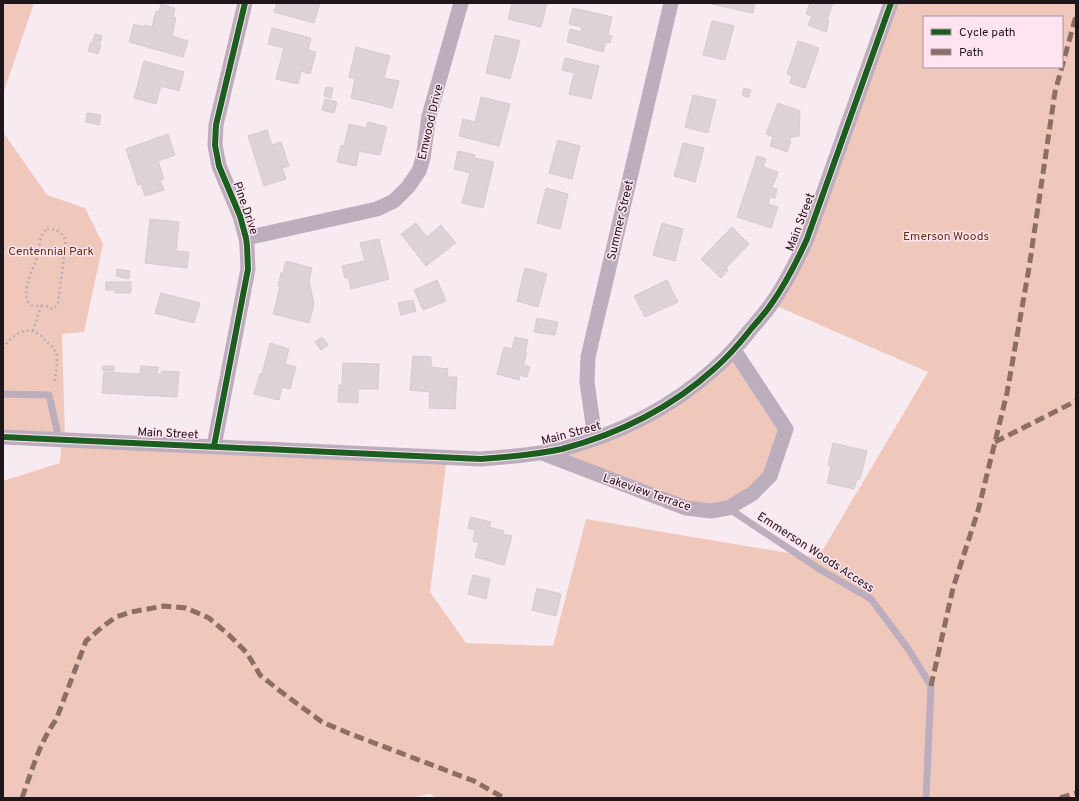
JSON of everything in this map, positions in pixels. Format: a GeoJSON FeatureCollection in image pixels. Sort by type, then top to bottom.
{"type":"FeatureCollection","features":[{"type":"Feature","properties":{"kind":"street","name":"Pine Drive"},"geometry":{"type":"LineString","coordinates":[[214,446],[248,269],[246,238],[240,216],[219,166],[215,145],[216,125],[246,3]]}},
{"type":"Feature","properties":{"kind":"street","name":"Emwood Drive"},"geometry":{"type":"LineString","coordinates":[[246,238],[377,209],[394,200],[408,187],[419,171],[423,158],[429,116],[461,3]]}},
{"type":"Feature","properties":{"kind":"street","name":"Summer Street"},"geometry":{"type":"LineString","coordinates":[[595,439],[587,382],[588,357],[671,3]]}},
{"type":"Feature","properties":{"kind":"street","name":"Main Street"},"geometry":{"type":"LineString","coordinates":[[3,437],[481,459],[525,456],[562,449],[595,439],[647,416],[680,396],[714,370],[734,350],[772,304],[791,273],[807,239],[891,3]]}},
{"type":"Feature","properties":{"kind":"street","name":"Lakeview Terrace"},"geometry":{"type":"LineString","coordinates":[[541,453],[686,508],[711,511],[728,508],[752,494],[770,476],[786,429],[734,350]]}},
{"type":"Feature","properties":{"kind":"lane"},"geometry":{"type":"LineString","coordinates":[[3,394],[49,395],[59,439]]}},
{"type":"Feature","properties":{"kind":"lane","name":"Emmerson Woods Access"},"geometry":{"type":"LineString","coordinates":[[728,508],[821,570],[871,599],[909,650],[931,686],[926,798]]}},
{"type":"Feature","properties":{"kind":"path"},"geometry":{"type":"LineString","coordinates":[[52,229],[61,232],[66,240],[60,294],[58,304],[53,309],[41,306],[32,305],[29,303],[26,290],[38,255],[41,236],[45,230],[52,229]]}},
{"type":"Feature","properties":{"kind":"path"},"geometry":{"type":"LineString","coordinates":[[33,331],[41,306]]}},
{"type":"Feature","properties":{"kind":"path"},"geometry":{"type":"LineString","coordinates":[[3,348],[16,335],[27,331],[38,333],[52,346],[56,351],[57,359],[56,375],[49,395]]}},
{"type":"Feature","properties":{"kind":"green space"},"geometry":{"type":"Polygon","coordinates":[[[3,3],[34,3],[3,94],[3,3]]]}},
{"type":"Feature","properties":{"kind":"green space"},"geometry":{"type":"Polygon","coordinates":[[[889,3],[1076,3],[1076,798],[435,798],[430,794],[410,798],[3,798],[3,481],[60,463],[62,440],[3,437],[3,132],[47,195],[85,208],[103,244],[84,332],[62,334],[65,439],[447,457],[430,592],[466,643],[553,646],[586,519],[818,558],[928,372],[772,304],[807,239],[889,3]]]}},
{"type":"Feature","properties":{"kind":"green space"},"geometry":{"type":"Polygon","coordinates":[[[734,350],[786,429],[770,476],[711,511],[541,453],[620,429],[734,350]]]}},
{"type":"Feature","properties":{"kind":"building"},"geometry":{"type":"Polygon","coordinates":[[[277,3],[320,3],[314,23],[274,12],[277,3]]]}},
{"type":"Feature","properties":{"kind":"building"},"geometry":{"type":"Polygon","coordinates":[[[512,3],[547,3],[541,27],[508,19],[512,3]]]}},
{"type":"Feature","properties":{"kind":"building"},"geometry":{"type":"Polygon","coordinates":[[[712,3],[755,3],[753,13],[712,3]]]}},
{"type":"Feature","properties":{"kind":"building"},"geometry":{"type":"Polygon","coordinates":[[[810,3],[833,3],[827,20],[829,21],[826,32],[808,25],[812,16],[806,14],[810,3]]]}},
{"type":"Feature","properties":{"kind":"building"},"geometry":{"type":"Polygon","coordinates":[[[161,4],[175,8],[173,17],[176,18],[172,36],[188,41],[183,57],[129,42],[134,24],[144,27],[145,25],[152,27],[156,11],[159,12],[161,4]]]}},
{"type":"Feature","properties":{"kind":"building"},"geometry":{"type":"Polygon","coordinates":[[[573,8],[612,17],[608,35],[612,36],[610,43],[606,42],[603,52],[567,42],[570,29],[581,32],[582,27],[569,24],[573,8]]]}},
{"type":"Feature","properties":{"kind":"building"},"geometry":{"type":"Polygon","coordinates":[[[712,21],[734,26],[725,60],[703,55],[712,21]]]}},
{"type":"Feature","properties":{"kind":"building"},"geometry":{"type":"Polygon","coordinates":[[[272,28],[311,38],[308,50],[316,52],[310,74],[301,71],[298,84],[276,79],[284,48],[268,44],[272,28]]]}},
{"type":"Feature","properties":{"kind":"building"},"geometry":{"type":"Polygon","coordinates":[[[95,34],[102,36],[100,43],[93,41],[95,34]]]}},
{"type":"Feature","properties":{"kind":"building"},"geometry":{"type":"Polygon","coordinates":[[[495,35],[520,41],[510,79],[486,73],[495,35]]]}},
{"type":"Feature","properties":{"kind":"building"},"geometry":{"type":"Polygon","coordinates":[[[798,41],[819,48],[805,88],[790,83],[792,76],[787,74],[798,41]]]}},
{"type":"Feature","properties":{"kind":"building"},"geometry":{"type":"Polygon","coordinates":[[[91,42],[101,45],[98,54],[88,51],[91,42]]]}},
{"type":"Feature","properties":{"kind":"building"},"geometry":{"type":"Polygon","coordinates":[[[356,47],[390,56],[384,78],[399,81],[392,108],[351,98],[355,79],[349,77],[356,47]]]}},
{"type":"Feature","properties":{"kind":"building"},"geometry":{"type":"Polygon","coordinates":[[[565,58],[599,66],[591,99],[569,94],[574,73],[562,70],[565,58]]]}},
{"type":"Feature","properties":{"kind":"building"},"geometry":{"type":"Polygon","coordinates":[[[144,61],[184,72],[179,91],[161,86],[156,104],[134,98],[144,61]]]}},
{"type":"Feature","properties":{"kind":"building"},"geometry":{"type":"Polygon","coordinates":[[[326,87],[333,88],[331,98],[324,96],[326,87]]]}},
{"type":"Feature","properties":{"kind":"building"},"geometry":{"type":"Polygon","coordinates":[[[744,88],[751,90],[748,98],[742,95],[744,88]]]}},
{"type":"Feature","properties":{"kind":"building"},"geometry":{"type":"Polygon","coordinates":[[[693,95],[716,100],[708,133],[685,127],[693,95]]]}},
{"type":"Feature","properties":{"kind":"building"},"geometry":{"type":"Polygon","coordinates":[[[481,97],[510,104],[499,146],[459,136],[463,119],[475,122],[481,97]]]}},
{"type":"Feature","properties":{"kind":"building"},"geometry":{"type":"Polygon","coordinates":[[[325,99],[337,102],[334,113],[322,110],[325,99]]]}},
{"type":"Feature","properties":{"kind":"building"},"geometry":{"type":"Polygon","coordinates":[[[778,103],[800,111],[799,136],[790,138],[789,141],[791,141],[787,152],[770,146],[773,137],[766,134],[778,103]]]}},
{"type":"Feature","properties":{"kind":"building"},"geometry":{"type":"Polygon","coordinates":[[[87,113],[101,115],[99,125],[86,122],[87,113]]]}},
{"type":"Feature","properties":{"kind":"building"},"geometry":{"type":"Polygon","coordinates":[[[368,122],[387,127],[380,155],[359,151],[356,166],[337,162],[341,145],[344,146],[349,124],[366,128],[368,122]]]}},
{"type":"Feature","properties":{"kind":"building"},"geometry":{"type":"Polygon","coordinates":[[[267,130],[272,145],[281,142],[289,166],[282,168],[286,179],[264,186],[248,136],[267,130]]]}},
{"type":"Feature","properties":{"kind":"building"},"geometry":{"type":"Polygon","coordinates":[[[168,134],[175,155],[158,161],[164,179],[160,180],[164,190],[145,196],[141,184],[138,185],[126,149],[168,134]]]}},
{"type":"Feature","properties":{"kind":"building"},"geometry":{"type":"Polygon","coordinates":[[[558,140],[580,146],[572,179],[549,173],[558,140]]]}},
{"type":"Feature","properties":{"kind":"building"},"geometry":{"type":"Polygon","coordinates":[[[683,143],[704,148],[695,182],[674,176],[683,143]]]}},
{"type":"Feature","properties":{"kind":"building"},"geometry":{"type":"Polygon","coordinates":[[[458,151],[475,155],[474,158],[494,162],[483,208],[462,203],[470,173],[454,169],[458,151]]]}},
{"type":"Feature","properties":{"kind":"building"},"geometry":{"type":"Polygon","coordinates":[[[757,156],[766,159],[763,167],[778,172],[772,188],[777,189],[775,198],[770,197],[768,204],[778,207],[771,228],[737,217],[757,156]]]}},
{"type":"Feature","properties":{"kind":"building"},"geometry":{"type":"Polygon","coordinates":[[[546,188],[568,194],[560,229],[537,223],[546,188]]]}},
{"type":"Feature","properties":{"kind":"building"},"geometry":{"type":"Polygon","coordinates":[[[150,219],[179,222],[176,251],[189,252],[187,268],[145,263],[150,219]]]}},
{"type":"Feature","properties":{"kind":"building"},"geometry":{"type":"Polygon","coordinates":[[[416,223],[427,237],[441,225],[456,243],[426,266],[401,234],[416,223]]]}},
{"type":"Feature","properties":{"kind":"building"},"geometry":{"type":"Polygon","coordinates":[[[662,223],[683,229],[675,261],[653,255],[662,223]]]}},
{"type":"Feature","properties":{"kind":"building"},"geometry":{"type":"Polygon","coordinates":[[[732,227],[749,244],[726,268],[728,270],[721,278],[701,259],[732,227]]]}},
{"type":"Feature","properties":{"kind":"building"},"geometry":{"type":"Polygon","coordinates":[[[379,239],[389,279],[351,289],[348,277],[345,278],[342,266],[365,261],[360,243],[379,239]]]}},
{"type":"Feature","properties":{"kind":"building"},"geometry":{"type":"Polygon","coordinates":[[[286,261],[312,268],[309,281],[314,304],[309,323],[273,314],[280,287],[278,286],[281,273],[283,273],[286,261]]]}},
{"type":"Feature","properties":{"kind":"building"},"geometry":{"type":"Polygon","coordinates":[[[525,268],[547,274],[538,307],[517,301],[525,268]]]}},
{"type":"Feature","properties":{"kind":"building"},"geometry":{"type":"Polygon","coordinates":[[[117,269],[130,271],[129,279],[116,276],[117,269]]]}},
{"type":"Feature","properties":{"kind":"building"},"geometry":{"type":"Polygon","coordinates":[[[437,280],[446,301],[423,310],[414,290],[437,280]]]}},
{"type":"Feature","properties":{"kind":"building"},"geometry":{"type":"Polygon","coordinates":[[[667,280],[678,302],[645,317],[634,296],[667,280]]]}},
{"type":"Feature","properties":{"kind":"building"},"geometry":{"type":"Polygon","coordinates":[[[106,282],[131,282],[131,293],[115,293],[115,290],[106,290],[106,282]]]}},
{"type":"Feature","properties":{"kind":"building"},"geometry":{"type":"Polygon","coordinates":[[[161,293],[200,303],[194,323],[155,313],[161,293]]]}},
{"type":"Feature","properties":{"kind":"building"},"geometry":{"type":"Polygon","coordinates":[[[413,300],[416,311],[401,315],[398,303],[413,300]]]}},
{"type":"Feature","properties":{"kind":"building"},"geometry":{"type":"Polygon","coordinates":[[[537,318],[558,322],[555,335],[534,332],[537,318]]]}},
{"type":"Feature","properties":{"kind":"building"},"geometry":{"type":"Polygon","coordinates":[[[322,337],[328,345],[321,350],[315,342],[322,337]]]}},
{"type":"Feature","properties":{"kind":"building"},"geometry":{"type":"Polygon","coordinates":[[[515,337],[528,340],[525,353],[527,353],[523,365],[530,367],[527,377],[520,375],[519,380],[497,374],[504,347],[512,349],[515,337]]]}},
{"type":"Feature","properties":{"kind":"building"},"geometry":{"type":"Polygon","coordinates":[[[270,343],[289,349],[285,364],[296,367],[290,389],[282,387],[279,400],[254,394],[260,374],[262,374],[270,343]]]}},
{"type":"Feature","properties":{"kind":"building"},"geometry":{"type":"Polygon","coordinates":[[[413,356],[431,357],[431,367],[448,369],[447,377],[457,377],[455,409],[429,408],[430,392],[410,390],[413,356]]]}},
{"type":"Feature","properties":{"kind":"building"},"geometry":{"type":"Polygon","coordinates":[[[343,363],[379,364],[378,389],[358,389],[358,403],[338,402],[339,385],[342,385],[343,363]]]}},
{"type":"Feature","properties":{"kind":"building"},"geometry":{"type":"Polygon","coordinates":[[[103,366],[114,366],[114,371],[102,370],[103,366]]]}},
{"type":"Feature","properties":{"kind":"building"},"geometry":{"type":"Polygon","coordinates":[[[141,366],[158,367],[157,374],[161,374],[162,371],[179,372],[177,397],[102,393],[104,372],[140,374],[141,366]]]}},
{"type":"Feature","properties":{"kind":"building"},"geometry":{"type":"Polygon","coordinates":[[[833,443],[867,451],[860,479],[857,479],[854,489],[827,483],[831,466],[828,465],[833,443]]]}},
{"type":"Feature","properties":{"kind":"building"},"geometry":{"type":"Polygon","coordinates":[[[471,517],[491,522],[489,527],[504,531],[503,534],[512,536],[504,565],[475,557],[479,543],[473,541],[475,530],[468,528],[471,517]]]}},
{"type":"Feature","properties":{"kind":"building"},"geometry":{"type":"Polygon","coordinates":[[[473,575],[490,579],[486,599],[468,594],[473,575]]]}},
{"type":"Feature","properties":{"kind":"building"},"geometry":{"type":"Polygon","coordinates":[[[537,588],[561,594],[556,616],[532,610],[537,588]]]}},
{"type":"Feature","properties":{"kind":"marked path"},"geometry":{"type":"LineString","coordinates":[[1063,63],[1076,16]]}},
{"type":"Feature","properties":{"kind":"marked path"},"geometry":{"type":"LineString","coordinates":[[931,686],[953,588],[978,511],[1007,393],[1029,268],[1055,92],[1062,68]]}},
{"type":"Feature","properties":{"kind":"marked path"},"geometry":{"type":"LineString","coordinates":[[995,442],[1076,401]]}},
{"type":"Feature","properties":{"kind":"marked path"},"geometry":{"type":"LineString","coordinates":[[22,798],[40,748],[56,720],[86,641],[116,617],[131,612],[164,606],[186,608],[209,618],[247,653],[260,675],[322,722],[474,781],[504,798]]}},
{"type":"Feature","properties":{"kind":"marked path"},"geometry":{"type":"LineString","coordinates":[[1060,798],[1076,793]]}},
{"type":"Feature","properties":{"kind":"cycle path"},"geometry":{"type":"LineString","coordinates":[[214,446],[248,269],[246,238],[240,216],[219,166],[215,145],[216,125],[245,3]]}},
{"type":"Feature","properties":{"kind":"cycle path"},"geometry":{"type":"LineString","coordinates":[[3,437],[481,459],[511,457],[562,449],[603,436],[643,418],[680,396],[734,350],[770,306],[782,288],[807,239],[891,3]]}},
{"type":"Feature","properties":{"kind":"park label","name":"Emerson Woods"},"geometry":{"type":"Point","coordinates":[946,236]}},
{"type":"Feature","properties":{"kind":"park label","name":"Centennial Park"},"geometry":{"type":"Point","coordinates":[51,251]}}]}
